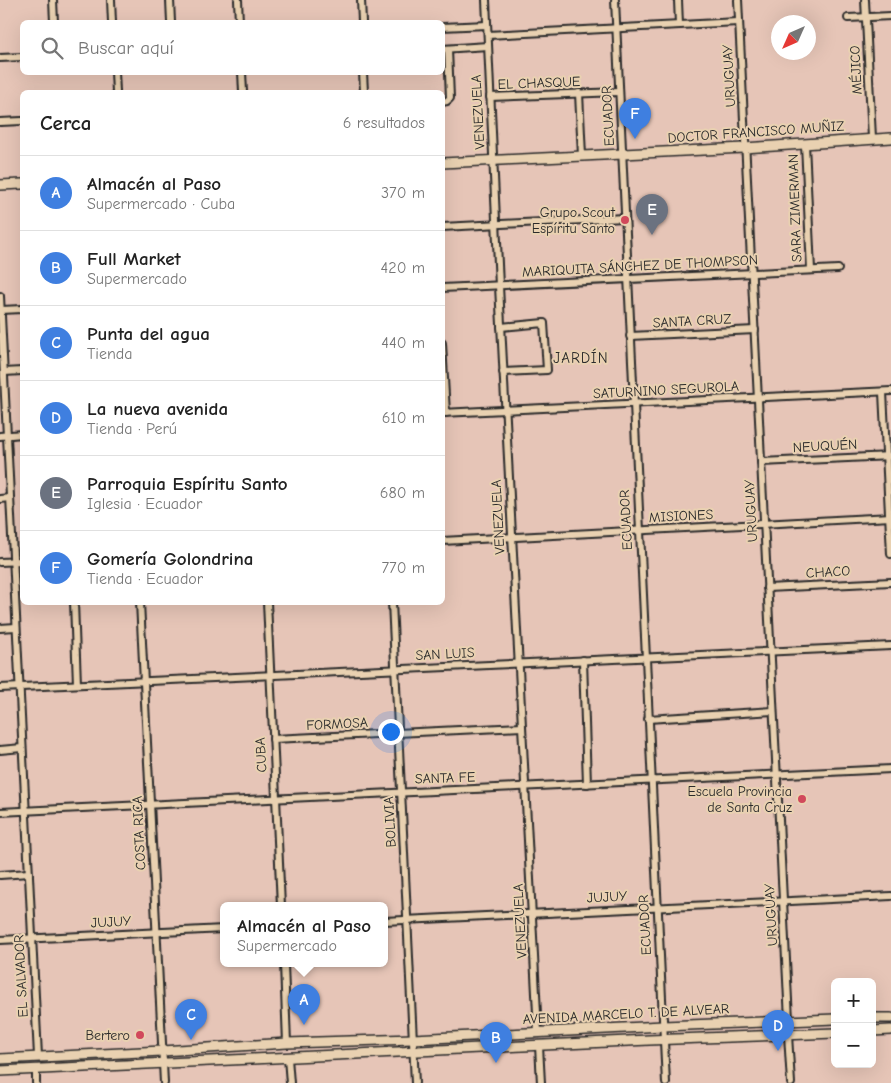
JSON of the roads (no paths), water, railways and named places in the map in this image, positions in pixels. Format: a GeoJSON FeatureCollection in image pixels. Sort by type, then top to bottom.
{"type":"FeatureCollection","features":[{"type":"Feature","properties":{"kind":"main road","name":"DOCTOR FRANCISCO MUÑIZ"},"geometry":{"type":"LineString","coordinates":[[445,163],[744,148],[891,138]]}},
{"type":"Feature","properties":{"kind":"main road"},"geometry":{"type":"LineString","coordinates":[[0,185],[20,184]]}},
{"type":"Feature","properties":{"kind":"main road"},"geometry":{"type":"LineString","coordinates":[[876,1018],[891,1018]]}},
{"type":"Feature","properties":{"kind":"main road","name":"AVENIDA MARCELO T. DE ALVEAR"},"geometry":{"type":"LineString","coordinates":[[0,1059],[831,1019]]}},
{"type":"Feature","properties":{"kind":"main road"},"geometry":{"type":"LineString","coordinates":[[876,1031],[891,1030]]}},
{"type":"Feature","properties":{"kind":"main road","name":"AVENIDA MARCELO T. DE ALVEAR"},"geometry":{"type":"LineString","coordinates":[[0,1071],[664,1039],[831,1033]]}},
{"type":"Feature","properties":{"kind":"street"},"geometry":{"type":"LineString","coordinates":[[53,0],[54,20]]}},
{"type":"Feature","properties":{"kind":"street"},"geometry":{"type":"LineString","coordinates":[[111,0],[112,20]]}},
{"type":"Feature","properties":{"kind":"street"},"geometry":{"type":"LineString","coordinates":[[170,0],[171,20]]}},
{"type":"Feature","properties":{"kind":"street"},"geometry":{"type":"LineString","coordinates":[[238,0],[239,20]]}},
{"type":"Feature","properties":{"kind":"street"},"geometry":{"type":"LineString","coordinates":[[361,0],[362,20]]}},
{"type":"Feature","properties":{"kind":"street","name":"VENEZUELA"},"geometry":{"type":"LineString","coordinates":[[486,0],[503,372],[538,1032]]}},
{"type":"Feature","properties":{"kind":"street","name":"ECUADOR"},"geometry":{"type":"LineString","coordinates":[[615,0],[666,1083]]}},
{"type":"Feature","properties":{"kind":"street"},"geometry":{"type":"LineString","coordinates":[[678,0],[679,25]]}},
{"type":"Feature","properties":{"kind":"street","name":"URUGUAY"},"geometry":{"type":"LineString","coordinates":[[738,0],[789,1020]]}},
{"type":"Feature","properties":{"kind":"street","name":"MÉJICO"},"geometry":{"type":"LineString","coordinates":[[865,0],[872,138]]}},
{"type":"Feature","properties":{"kind":"street"},"geometry":{"type":"LineString","coordinates":[[848,18],[891,16]]}},
{"type":"Feature","properties":{"kind":"street"},"geometry":{"type":"LineString","coordinates":[[488,34],[738,22]]}},
{"type":"Feature","properties":{"kind":"street"},"geometry":{"type":"LineString","coordinates":[[445,27],[487,24]]}},
{"type":"Feature","properties":{"kind":"street"},"geometry":{"type":"LineString","coordinates":[[445,101],[450,98],[445,49],[488,46]]}},
{"type":"Feature","properties":{"kind":"street"},"geometry":{"type":"LineString","coordinates":[[0,58],[20,57]]}},
{"type":"Feature","properties":{"kind":"street"},"geometry":{"type":"LineString","coordinates":[[115,75],[116,90]]}},
{"type":"Feature","properties":{"kind":"street"},"geometry":{"type":"LineString","coordinates":[[242,75],[243,90]]}},
{"type":"Feature","properties":{"kind":"street"},"geometry":{"type":"LineString","coordinates":[[364,75],[364,90]]}},
{"type":"Feature","properties":{"kind":"street","name":"EL CHASQUE"},"geometry":{"type":"LineString","coordinates":[[490,97],[619,92]]}},
{"type":"Feature","properties":{"kind":"street"},"geometry":{"type":"LineString","coordinates":[[579,93],[582,156]]}},
{"type":"Feature","properties":{"kind":"street"},"geometry":{"type":"LineString","coordinates":[[0,122],[20,121]]}},
{"type":"Feature","properties":{"kind":"street","name":"SARA ZIMERMAN"},"geometry":{"type":"LineString","coordinates":[[805,144],[811,270]]}},
{"type":"Feature","properties":{"kind":"street"},"geometry":{"type":"LineString","coordinates":[[445,227],[625,218]]}},
{"type":"Feature","properties":{"kind":"street","name":"MARIQUITA SÁNCHEZ DE THOMPSON"},"geometry":{"type":"LineString","coordinates":[[445,288],[838,269]]}},
{"type":"Feature","properties":{"kind":"street","name":"EL SALVADOR"},"geometry":{"type":"LineString","coordinates":[[0,296],[4,372],[2,381],[3,435],[10,498],[38,1056]]}},
{"type":"Feature","properties":{"kind":"street"},"geometry":{"type":"LineString","coordinates":[[1,310],[20,309]]}},
{"type":"Feature","properties":{"kind":"street"},"geometry":{"type":"LineString","coordinates":[[501,327],[544,323],[547,370],[503,372]]}},
{"type":"Feature","properties":{"kind":"street","name":"SANTA CRUZ"},"geometry":{"type":"LineString","coordinates":[[630,336],[755,330]]}},
{"type":"Feature","properties":{"kind":"street"},"geometry":{"type":"LineString","coordinates":[[4,372],[20,371]]}},
{"type":"Feature","properties":{"kind":"street","name":"SATURNINO SEGUROLA"},"geometry":{"type":"LineString","coordinates":[[445,413],[891,391]]}},
{"type":"Feature","properties":{"kind":"street"},"geometry":{"type":"LineString","coordinates":[[883,392],[889,456],[891,554]]}},
{"type":"Feature","properties":{"kind":"street"},"geometry":{"type":"LineString","coordinates":[[3,435],[20,434]]}},
{"type":"Feature","properties":{"kind":"street","name":"NEUQUÉN"},"geometry":{"type":"LineString","coordinates":[[761,462],[889,456]]}},
{"type":"Feature","properties":{"kind":"street"},"geometry":{"type":"LineString","coordinates":[[0,499],[10,498]]}},
{"type":"Feature","properties":{"kind":"street","name":"MISIONES"},"geometry":{"type":"LineString","coordinates":[[445,541],[890,517]]}},
{"type":"Feature","properties":{"kind":"street"},"geometry":{"type":"LineString","coordinates":[[0,562],[20,561]]}},
{"type":"Feature","properties":{"kind":"street","name":"CHACO"},"geometry":{"type":"LineString","coordinates":[[767,588],[891,582]]}},
{"type":"Feature","properties":{"kind":"street"},"geometry":{"type":"LineString","coordinates":[[74,605],[77,684]]}},
{"type":"Feature","properties":{"kind":"street","name":"COSTA RICA"},"geometry":{"type":"LineString","coordinates":[[140,605],[164,1083]]}},
{"type":"Feature","properties":{"kind":"street","name":"CUBA"},"geometry":{"type":"LineString","coordinates":[[267,605],[281,902]]}},
{"type":"Feature","properties":{"kind":"street","name":"BOLIVIA"},"geometry":{"type":"LineString","coordinates":[[392,605],[415,1083]]}},
{"type":"Feature","properties":{"kind":"street"},"geometry":{"type":"LineString","coordinates":[[0,628],[16,627]]}},
{"type":"Feature","properties":{"kind":"street","name":"SAN LUIS"},"geometry":{"type":"LineString","coordinates":[[0,688],[891,646]]}},
{"type":"Feature","properties":{"kind":"street"},"geometry":{"type":"LineString","coordinates":[[583,660],[587,784]]}},
{"type":"Feature","properties":{"kind":"street"},"geometry":{"type":"LineString","coordinates":[[648,719],[773,711]]}},
{"type":"Feature","properties":{"kind":"street","name":"FORMOSA"},"geometry":{"type":"LineString","coordinates":[[273,739],[522,727]]}},
{"type":"Feature","properties":{"kind":"street"},"geometry":{"type":"LineString","coordinates":[[0,750],[22,748]]}},
{"type":"Feature","properties":{"kind":"street","name":"SANTA FE"},"geometry":{"type":"LineString","coordinates":[[0,812],[891,769]]}},
{"type":"Feature","properties":{"kind":"street"},"geometry":{"type":"LineString","coordinates":[[0,875],[28,874]]}},
{"type":"Feature","properties":{"kind":"street","name":"JUJUY"},"geometry":{"type":"LineString","coordinates":[[388,921],[891,896]]}},
{"type":"Feature","properties":{"kind":"street","name":"JUJUY"},"geometry":{"type":"LineString","coordinates":[[0,940],[220,929]]}},
{"type":"Feature","properties":{"kind":"street"},"geometry":{"type":"LineString","coordinates":[[284,967],[288,1044]]}},
{"type":"Feature","properties":{"kind":"street"},"geometry":{"type":"LineString","coordinates":[[788,1035],[791,1083]]}},
{"type":"Feature","properties":{"kind":"street"},"geometry":{"type":"LineString","coordinates":[[539,1046],[541,1083]]}},
{"type":"Feature","properties":{"kind":"street"},"geometry":{"type":"LineString","coordinates":[[288,1058],[290,1083]]}},
{"type":"Feature","properties":{"kind":"street"},"geometry":{"type":"LineString","coordinates":[[36,1068],[36,1083]]}},
{"type":"Feature","properties":{"kind":"place","name":"Gomería Golondrina"},"geometry":{"type":"Point","coordinates":[635,139]}},
{"type":"Feature","properties":{"kind":"place","name":"Grupo Scout Espíritu Santo"},"geometry":{"type":"Point","coordinates":[625,220]}},
{"type":"Feature","properties":{"kind":"place","name":"Parroquia Espíritu Santo"},"geometry":{"type":"Point","coordinates":[652,235]}},
{"type":"Feature","properties":{"kind":"place","name":"Escuela Provincia de Santa Cruz"},"geometry":{"type":"Point","coordinates":[802,799]}},
{"type":"Feature","properties":{"kind":"place","name":"Almacén al Paso"},"geometry":{"type":"Point","coordinates":[304,1025]}},
{"type":"Feature","properties":{"kind":"place","name":"Bertero"},"geometry":{"type":"Point","coordinates":[140,1035]}},
{"type":"Feature","properties":{"kind":"place","name":"Punta del agua"},"geometry":{"type":"Point","coordinates":[191,1040]}},
{"type":"Feature","properties":{"kind":"place","name":"La nueva avenida"},"geometry":{"type":"Point","coordinates":[778,1051]}},
{"type":"Feature","properties":{"kind":"place","name":"Full Market"},"geometry":{"type":"Point","coordinates":[496,1063]}},
{"type":"Feature","properties":{"kind":"district","name":"JARDÍN"},"geometry":{"type":"Point","coordinates":[581,358]}}]}
